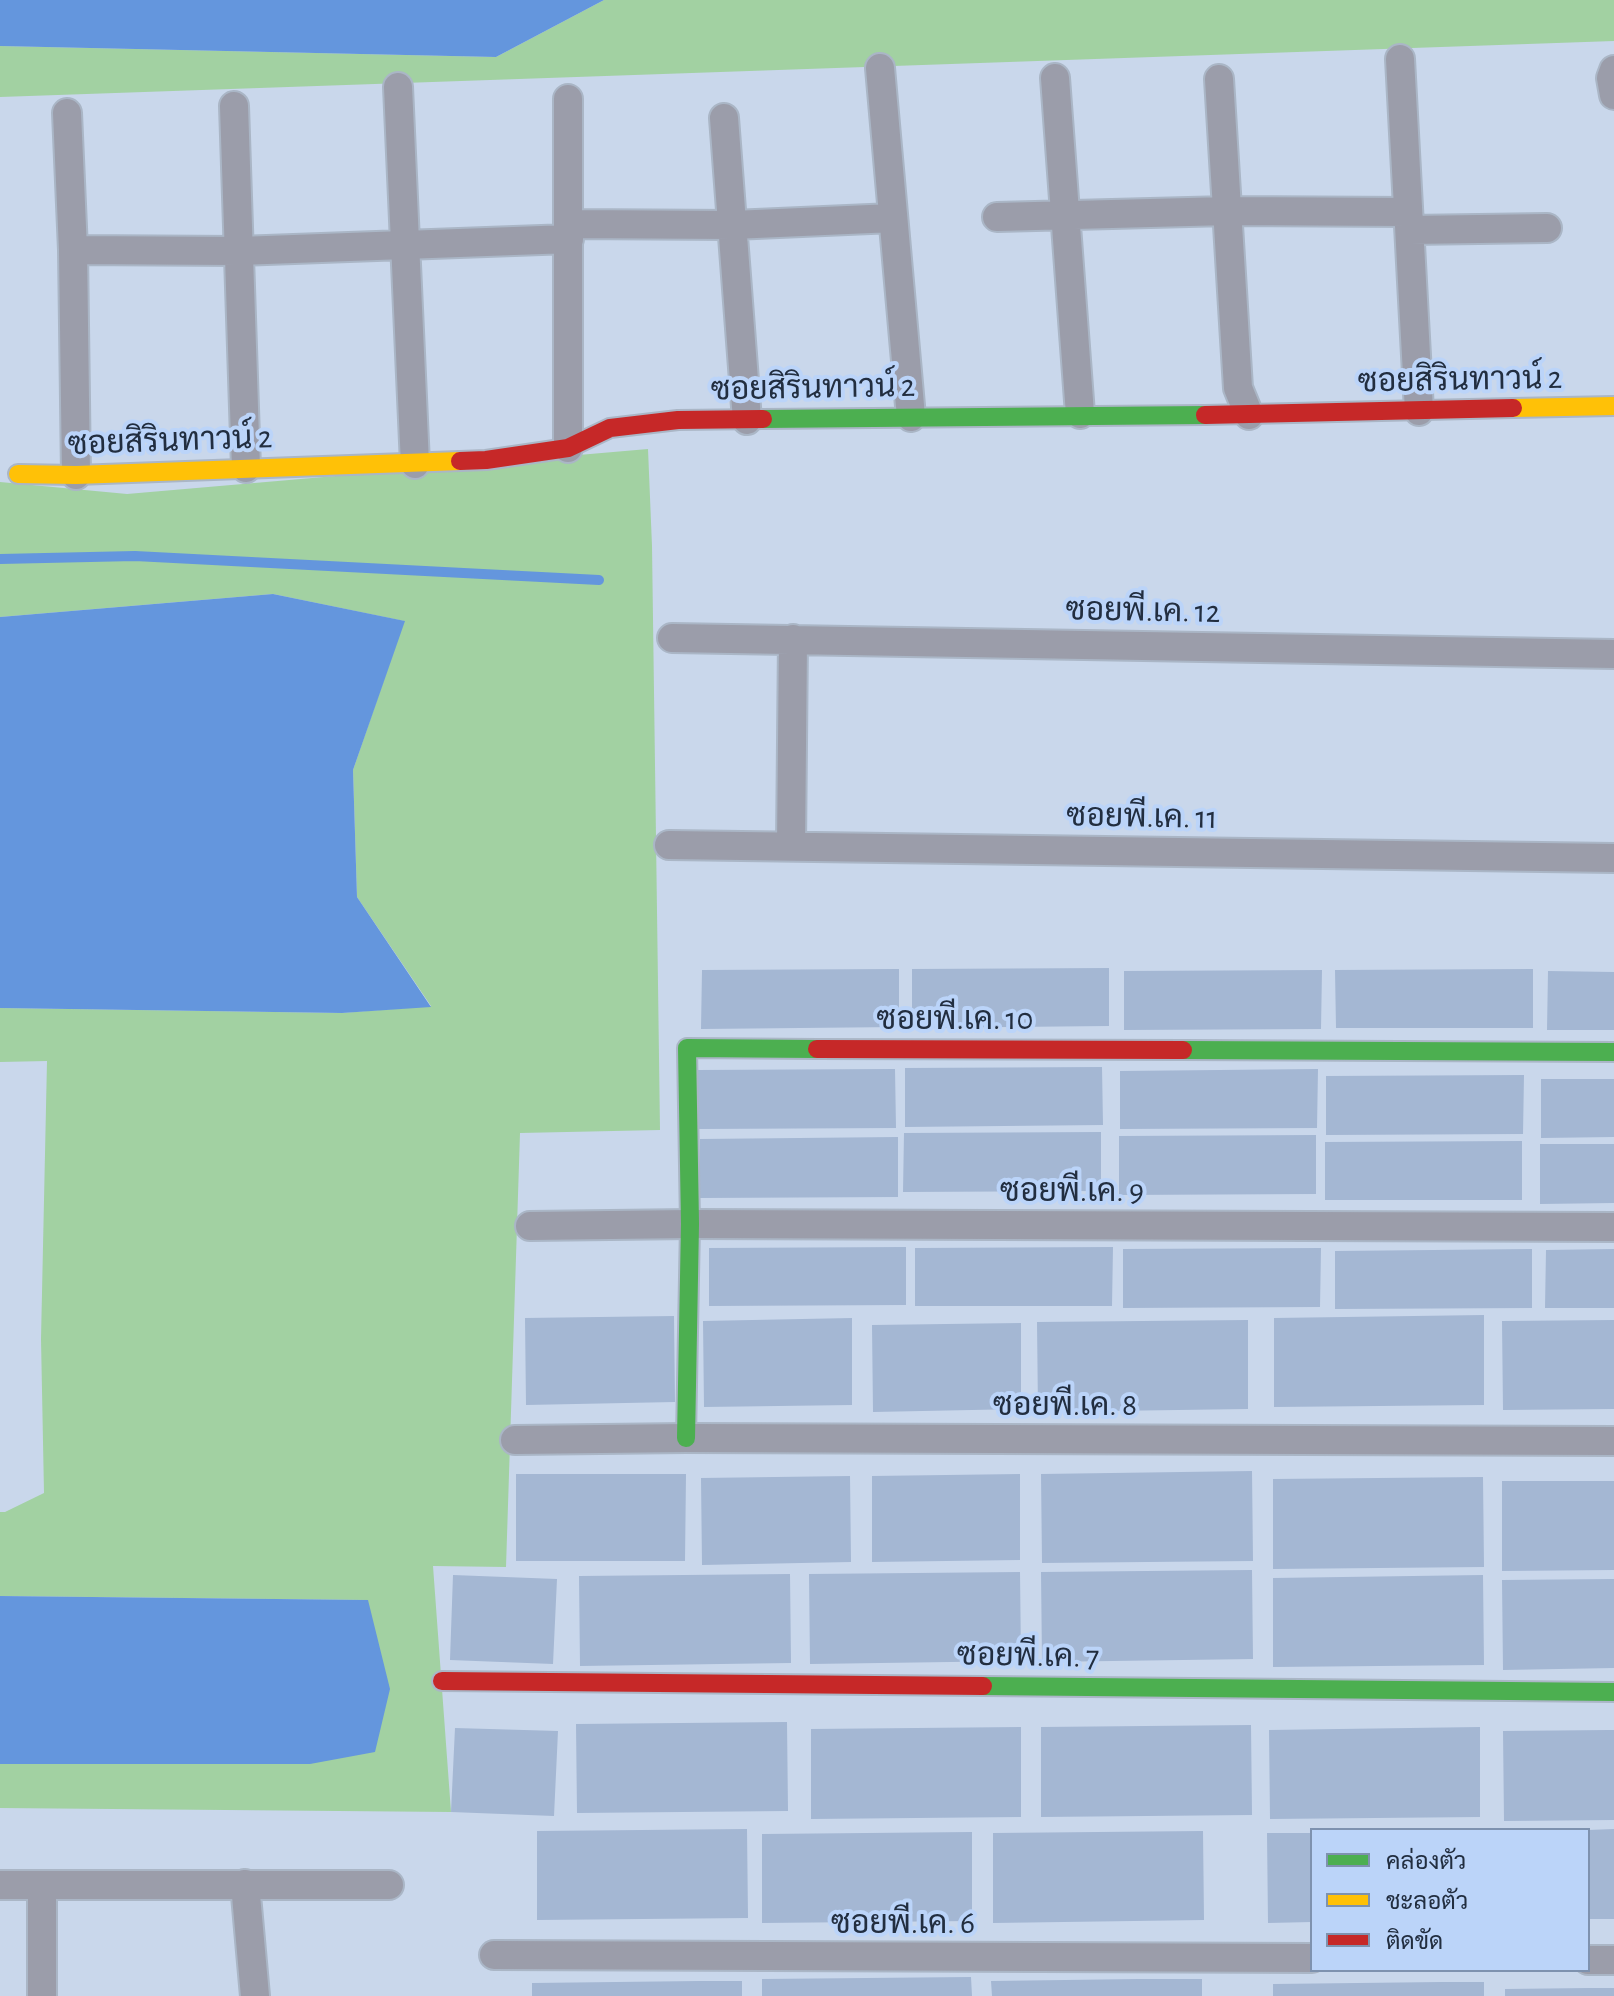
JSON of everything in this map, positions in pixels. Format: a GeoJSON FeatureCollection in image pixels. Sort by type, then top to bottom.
{"type":"FeatureCollection","features":[{"type":"Feature","properties":{"kind":"street"},"geometry":{"type":"LineString","coordinates":[[1400,59],[1419,411]]}},
{"type":"Feature","properties":{"kind":"street"},"geometry":{"type":"LineString","coordinates":[[880,68],[911,417]]}},
{"type":"Feature","properties":{"kind":"street"},"geometry":{"type":"LineString","coordinates":[[1614,70],[1611,78],[1614,95]]}},
{"type":"Feature","properties":{"kind":"street"},"geometry":{"type":"LineString","coordinates":[[1055,78],[1080,414]]}},
{"type":"Feature","properties":{"kind":"street"},"geometry":{"type":"LineString","coordinates":[[1219,79],[1238,388],[1249,415]]}},
{"type":"Feature","properties":{"kind":"street"},"geometry":{"type":"LineString","coordinates":[[398,87],[415,464]]}},
{"type":"Feature","properties":{"kind":"street"},"geometry":{"type":"LineString","coordinates":[[568,99],[568,448]]}},
{"type":"Feature","properties":{"kind":"street"},"geometry":{"type":"LineString","coordinates":[[234,106],[246,468]]}},
{"type":"Feature","properties":{"kind":"street"},"geometry":{"type":"LineString","coordinates":[[67,113],[73,250],[76,475]]}},
{"type":"Feature","properties":{"kind":"street"},"geometry":{"type":"LineString","coordinates":[[724,118],[747,420]]}},
{"type":"Feature","properties":{"kind":"street"},"geometry":{"type":"LineString","coordinates":[[997,217],[1227,211],[1547,228]]}},
{"type":"Feature","properties":{"kind":"street"},"geometry":{"type":"LineString","coordinates":[[73,250],[239,251],[893,218]]}},
{"type":"Feature","properties":{"kind":"street","name":"ซอยสิรินทาวน์ 2"},"geometry":{"type":"LineString","coordinates":[[18,474],[76,475],[486,460],[568,448],[610,428],[649,422],[1080,414],[1249,415],[1614,406]]}},
{"type":"Feature","properties":{"kind":"street","name":"ซอยพี.เค. 12"},"geometry":{"type":"LineString","coordinates":[[672,638],[1614,654]]}},
{"type":"Feature","properties":{"kind":"street"},"geometry":{"type":"LineString","coordinates":[[791,846],[793,639]]}},
{"type":"Feature","properties":{"kind":"street","name":"ซอยพี.เค. 11"},"geometry":{"type":"LineString","coordinates":[[669,845],[1614,858]]}},
{"type":"Feature","properties":{"kind":"street","name":"ซอยพี.เค. 10"},"geometry":{"type":"LineString","coordinates":[[686,1438],[690,1224],[687,1048],[1614,1052]]}},
{"type":"Feature","properties":{"kind":"street","name":"ซอยพี.เค. 9"},"geometry":{"type":"LineString","coordinates":[[530,1226],[1614,1227]]}},
{"type":"Feature","properties":{"kind":"street","name":"ซอยพี.เค. 8"},"geometry":{"type":"LineString","coordinates":[[515,1440],[1614,1441]]}},
{"type":"Feature","properties":{"kind":"street","name":"ซอยพี.เค. 7"},"geometry":{"type":"LineString","coordinates":[[442,1681],[1614,1692]]}},
{"type":"Feature","properties":{"kind":"street"},"geometry":{"type":"LineString","coordinates":[[245,1884],[255,1996]]}},
{"type":"Feature","properties":{"kind":"street"},"geometry":{"type":"LineString","coordinates":[[0,1885],[389,1885]]}},
{"type":"Feature","properties":{"kind":"street"},"geometry":{"type":"LineString","coordinates":[[42,1885],[42,1996]]}},
{"type":"Feature","properties":{"kind":"street","name":"ซอยพี.เค. 6"},"geometry":{"type":"LineString","coordinates":[[494,1955],[1310,1958]]}},
{"type":"Feature","properties":{"kind":"street"},"geometry":{"type":"LineString","coordinates":[[1590,1960],[1614,1960]]}},
{"type":"Feature","properties":{"kind":"green space"},"geometry":{"type":"Polygon","coordinates":[[[604,0],[1614,0],[1614,41],[0,97],[0,46],[496,57],[604,0]]]}},
{"type":"Feature","properties":{"kind":"green space"},"geometry":{"type":"Polygon","coordinates":[[[648,449],[660,1130],[520,1133],[506,1567],[433,1566],[451,1812],[0,1808],[0,1764],[309,1764],[367,1600],[0,1596],[0,1512],[44,1493],[41,1339],[47,1061],[0,1062],[0,1008],[342,1013],[431,1006],[357,897],[353,770],[404,621],[273,594],[0,617],[0,482],[127,494],[648,449]]]}},
{"type":"Feature","properties":{"kind":"water"},"geometry":{"type":"Polygon","coordinates":[[[0,0],[604,0],[496,57],[0,46],[0,0]]]}},
{"type":"Feature","properties":{"kind":"water"},"geometry":{"type":"Polygon","coordinates":[[[273,594],[405,621],[353,770],[357,897],[431,1007],[342,1013],[0,1008],[0,617],[273,594]]]}},
{"type":"Feature","properties":{"kind":"water"},"geometry":{"type":"Polygon","coordinates":[[[0,1596],[368,1600],[390,1689],[375,1752],[310,1764],[0,1764],[0,1596]]]}},
{"type":"Feature","properties":{"kind":"building"},"geometry":{"type":"Polygon","coordinates":[[[1109,968],[1109,1026],[912,1028],[912,969],[1109,968]]]}},
{"type":"Feature","properties":{"kind":"building"},"geometry":{"type":"Polygon","coordinates":[[[899,969],[899,1027],[701,1029],[702,970],[899,969]]]}},
{"type":"Feature","properties":{"kind":"building"},"geometry":{"type":"Polygon","coordinates":[[[1533,969],[1533,1028],[1336,1028],[1335,970],[1533,969]]]}},
{"type":"Feature","properties":{"kind":"building"},"geometry":{"type":"Polygon","coordinates":[[[1322,970],[1321,1029],[1124,1030],[1124,971],[1322,970]]]}},
{"type":"Feature","properties":{"kind":"building"},"geometry":{"type":"Polygon","coordinates":[[[1548,971],[1614,972],[1614,1030],[1547,1030],[1548,971]]]}},
{"type":"Feature","properties":{"kind":"building"},"geometry":{"type":"Polygon","coordinates":[[[1102,1067],[1103,1125],[905,1127],[905,1068],[1102,1067]]]}},
{"type":"Feature","properties":{"kind":"building"},"geometry":{"type":"Polygon","coordinates":[[[895,1069],[896,1128],[698,1129],[698,1070],[895,1069]]]}},
{"type":"Feature","properties":{"kind":"building"},"geometry":{"type":"Polygon","coordinates":[[[1318,1069],[1317,1128],[1120,1129],[1120,1071],[1318,1069]]]}},
{"type":"Feature","properties":{"kind":"building"},"geometry":{"type":"Polygon","coordinates":[[[1524,1075],[1523,1134],[1326,1135],[1326,1076],[1524,1075]]]}},
{"type":"Feature","properties":{"kind":"building"},"geometry":{"type":"Polygon","coordinates":[[[1541,1079],[1614,1079],[1614,1137],[1541,1138],[1541,1079]]]}},
{"type":"Feature","properties":{"kind":"building"},"geometry":{"type":"Polygon","coordinates":[[[1101,1132],[1101,1191],[903,1192],[904,1133],[1101,1132]]]}},
{"type":"Feature","properties":{"kind":"building"},"geometry":{"type":"Polygon","coordinates":[[[1316,1135],[1316,1194],[1119,1195],[1119,1136],[1316,1135]]]}},
{"type":"Feature","properties":{"kind":"building"},"geometry":{"type":"Polygon","coordinates":[[[898,1137],[898,1197],[700,1198],[700,1139],[898,1137]]]}},
{"type":"Feature","properties":{"kind":"building"},"geometry":{"type":"Polygon","coordinates":[[[1522,1141],[1522,1200],[1325,1200],[1325,1142],[1522,1141]]]}},
{"type":"Feature","properties":{"kind":"building"},"geometry":{"type":"Polygon","coordinates":[[[1540,1144],[1614,1144],[1614,1203],[1540,1204],[1540,1144]]]}},
{"type":"Feature","properties":{"kind":"building"},"geometry":{"type":"Polygon","coordinates":[[[906,1247],[906,1305],[709,1306],[709,1248],[906,1247]]]}},
{"type":"Feature","properties":{"kind":"building"},"geometry":{"type":"Polygon","coordinates":[[[1113,1247],[1112,1306],[915,1306],[915,1248],[1113,1247]]]}},
{"type":"Feature","properties":{"kind":"building"},"geometry":{"type":"Polygon","coordinates":[[[1321,1248],[1320,1307],[1123,1308],[1123,1249],[1321,1248]]]}},
{"type":"Feature","properties":{"kind":"building"},"geometry":{"type":"Polygon","coordinates":[[[1532,1249],[1532,1308],[1335,1309],[1335,1251],[1532,1249]]]}},
{"type":"Feature","properties":{"kind":"building"},"geometry":{"type":"Polygon","coordinates":[[[1614,1249],[1614,1308],[1545,1308],[1546,1250],[1614,1249]]]}},
{"type":"Feature","properties":{"kind":"building"},"geometry":{"type":"Polygon","coordinates":[[[1484,1315],[1484,1405],[1274,1407],[1274,1318],[1484,1315]]]}},
{"type":"Feature","properties":{"kind":"building"},"geometry":{"type":"Polygon","coordinates":[[[674,1316],[675,1402],[526,1405],[525,1318],[674,1316]]]}},
{"type":"Feature","properties":{"kind":"building"},"geometry":{"type":"Polygon","coordinates":[[[852,1318],[852,1405],[704,1407],[703,1321],[852,1318]]]}},
{"type":"Feature","properties":{"kind":"building"},"geometry":{"type":"Polygon","coordinates":[[[1248,1320],[1248,1409],[1038,1412],[1037,1322],[1248,1320]]]}},
{"type":"Feature","properties":{"kind":"building"},"geometry":{"type":"Polygon","coordinates":[[[1614,1320],[1614,1409],[1503,1410],[1502,1321],[1614,1320]]]}},
{"type":"Feature","properties":{"kind":"building"},"geometry":{"type":"Polygon","coordinates":[[[1021,1323],[1021,1409],[873,1412],[872,1325],[1021,1323]]]}},
{"type":"Feature","properties":{"kind":"building"},"geometry":{"type":"Polygon","coordinates":[[[1252,1471],[1253,1561],[1042,1563],[1041,1474],[1252,1471]]]}},
{"type":"Feature","properties":{"kind":"building"},"geometry":{"type":"Polygon","coordinates":[[[516,1474],[686,1474],[685,1561],[516,1561],[516,1474]]]}},
{"type":"Feature","properties":{"kind":"building"},"geometry":{"type":"Polygon","coordinates":[[[1020,1474],[1020,1560],[872,1562],[872,1476],[1020,1474]]]}},
{"type":"Feature","properties":{"kind":"building"},"geometry":{"type":"Polygon","coordinates":[[[850,1476],[851,1562],[702,1565],[701,1478],[850,1476]]]}},
{"type":"Feature","properties":{"kind":"building"},"geometry":{"type":"Polygon","coordinates":[[[1483,1477],[1484,1567],[1273,1569],[1273,1479],[1483,1477]]]}},
{"type":"Feature","properties":{"kind":"building"},"geometry":{"type":"Polygon","coordinates":[[[1502,1481],[1614,1481],[1614,1570],[1502,1571],[1502,1481]]]}},
{"type":"Feature","properties":{"kind":"building"},"geometry":{"type":"Polygon","coordinates":[[[1252,1570],[1253,1659],[1042,1662],[1041,1572],[1252,1570]]]}},
{"type":"Feature","properties":{"kind":"building"},"geometry":{"type":"Polygon","coordinates":[[[1020,1572],[1021,1661],[810,1664],[809,1574],[1020,1572]]]}},
{"type":"Feature","properties":{"kind":"building"},"geometry":{"type":"Polygon","coordinates":[[[790,1574],[791,1663],[580,1666],[579,1576],[790,1574]]]}},
{"type":"Feature","properties":{"kind":"building"},"geometry":{"type":"Polygon","coordinates":[[[453,1575],[557,1579],[553,1664],[450,1660],[453,1575]]]}},
{"type":"Feature","properties":{"kind":"building"},"geometry":{"type":"Polygon","coordinates":[[[1483,1575],[1484,1665],[1273,1667],[1273,1578],[1483,1575]]]}},
{"type":"Feature","properties":{"kind":"building"},"geometry":{"type":"Polygon","coordinates":[[[1614,1579],[1614,1668],[1503,1670],[1502,1580],[1614,1579]]]}},
{"type":"Feature","properties":{"kind":"building"},"geometry":{"type":"Polygon","coordinates":[[[787,1722],[788,1811],[577,1813],[576,1724],[787,1722]]]}},
{"type":"Feature","properties":{"kind":"building"},"geometry":{"type":"Polygon","coordinates":[[[1251,1725],[1252,1815],[1041,1817],[1041,1727],[1251,1725]]]}},
{"type":"Feature","properties":{"kind":"building"},"geometry":{"type":"Polygon","coordinates":[[[1021,1727],[1021,1817],[811,1819],[811,1729],[1021,1727]]]}},
{"type":"Feature","properties":{"kind":"building"},"geometry":{"type":"Polygon","coordinates":[[[1480,1727],[1480,1817],[1270,1819],[1269,1730],[1480,1727]]]}},
{"type":"Feature","properties":{"kind":"building"},"geometry":{"type":"Polygon","coordinates":[[[455,1728],[558,1731],[554,1816],[451,1812],[455,1728]]]}},
{"type":"Feature","properties":{"kind":"building"},"geometry":{"type":"Polygon","coordinates":[[[1614,1730],[1614,1820],[1504,1821],[1503,1731],[1614,1730]]]}},
{"type":"Feature","properties":{"kind":"building"},"geometry":{"type":"Polygon","coordinates":[[[747,1829],[748,1918],[537,1920],[537,1831],[747,1829]]]}},
{"type":"Feature","properties":{"kind":"building"},"geometry":{"type":"Polygon","coordinates":[[[1614,1829],[1614,1919],[1590,1919],[1590,1830],[1614,1829]]]}},
{"type":"Feature","properties":{"kind":"building"},"geometry":{"type":"Polygon","coordinates":[[[1203,1831],[1204,1920],[993,1923],[993,1833],[1203,1831]]]}},
{"type":"Feature","properties":{"kind":"building"},"geometry":{"type":"Polygon","coordinates":[[[972,1832],[972,1921],[762,1923],[762,1834],[972,1832]]]}},
{"type":"Feature","properties":{"kind":"building"},"geometry":{"type":"Polygon","coordinates":[[[1267,1833],[1310,1833],[1310,1922],[1268,1923],[1267,1833]]]}},
{"type":"Feature","properties":{"kind":"building"},"geometry":{"type":"Polygon","coordinates":[[[971,1977],[972,1996],[762,1996],[762,1979],[971,1977]]]}},
{"type":"Feature","properties":{"kind":"building"},"geometry":{"type":"Polygon","coordinates":[[[1202,1979],[1202,1996],[992,1996],[991,1981],[1202,1979]]]}},
{"type":"Feature","properties":{"kind":"building"},"geometry":{"type":"Polygon","coordinates":[[[742,1981],[742,1996],[532,1996],[532,1983],[742,1981]]]}},
{"type":"Feature","properties":{"kind":"building"},"geometry":{"type":"Polygon","coordinates":[[[1484,1982],[1484,1996],[1273,1996],[1273,1984],[1484,1982]]]}},
{"type":"Feature","properties":{"kind":"building"},"geometry":{"type":"Polygon","coordinates":[[[1614,1988],[1614,1996],[1505,1996],[1505,1989],[1614,1988]]]}},
{"type":"Feature","properties":{"kind":"waterway"},"geometry":{"type":"LineString","coordinates":[[0,559],[135,556],[599,580]]}},
{"type":"Feature","properties":{"kind":"traffic: fast"},"geometry":{"type":"LineString","coordinates":[[763,419],[1205,415]]}},
{"type":"Feature","properties":{"kind":"traffic: fast"},"geometry":{"type":"LineString","coordinates":[[686,1438],[690,1224],[687,1048],[817,1049]]}},
{"type":"Feature","properties":{"kind":"traffic: fast"},"geometry":{"type":"LineString","coordinates":[[1183,1050],[1614,1052]]}},
{"type":"Feature","properties":{"kind":"traffic: fast"},"geometry":{"type":"LineString","coordinates":[[983,1686],[1614,1692]]}},
{"type":"Feature","properties":{"kind":"traffic: slow"},"geometry":{"type":"LineString","coordinates":[[1513,408],[1614,406]]}},
{"type":"Feature","properties":{"kind":"traffic: slow"},"geometry":{"type":"LineString","coordinates":[[18,474],[76,475],[460,461]]}},
{"type":"Feature","properties":{"kind":"traffic: jam"},"geometry":{"type":"LineString","coordinates":[[1205,415],[1513,408]]}},
{"type":"Feature","properties":{"kind":"traffic: jam"},"geometry":{"type":"LineString","coordinates":[[460,461],[568,448],[610,428],[678,420],[763,419]]}},
{"type":"Feature","properties":{"kind":"traffic: jam"},"geometry":{"type":"LineString","coordinates":[[817,1049],[1183,1050]]}},
{"type":"Feature","properties":{"kind":"traffic: jam"},"geometry":{"type":"LineString","coordinates":[[442,1681],[983,1686]]}}]}
